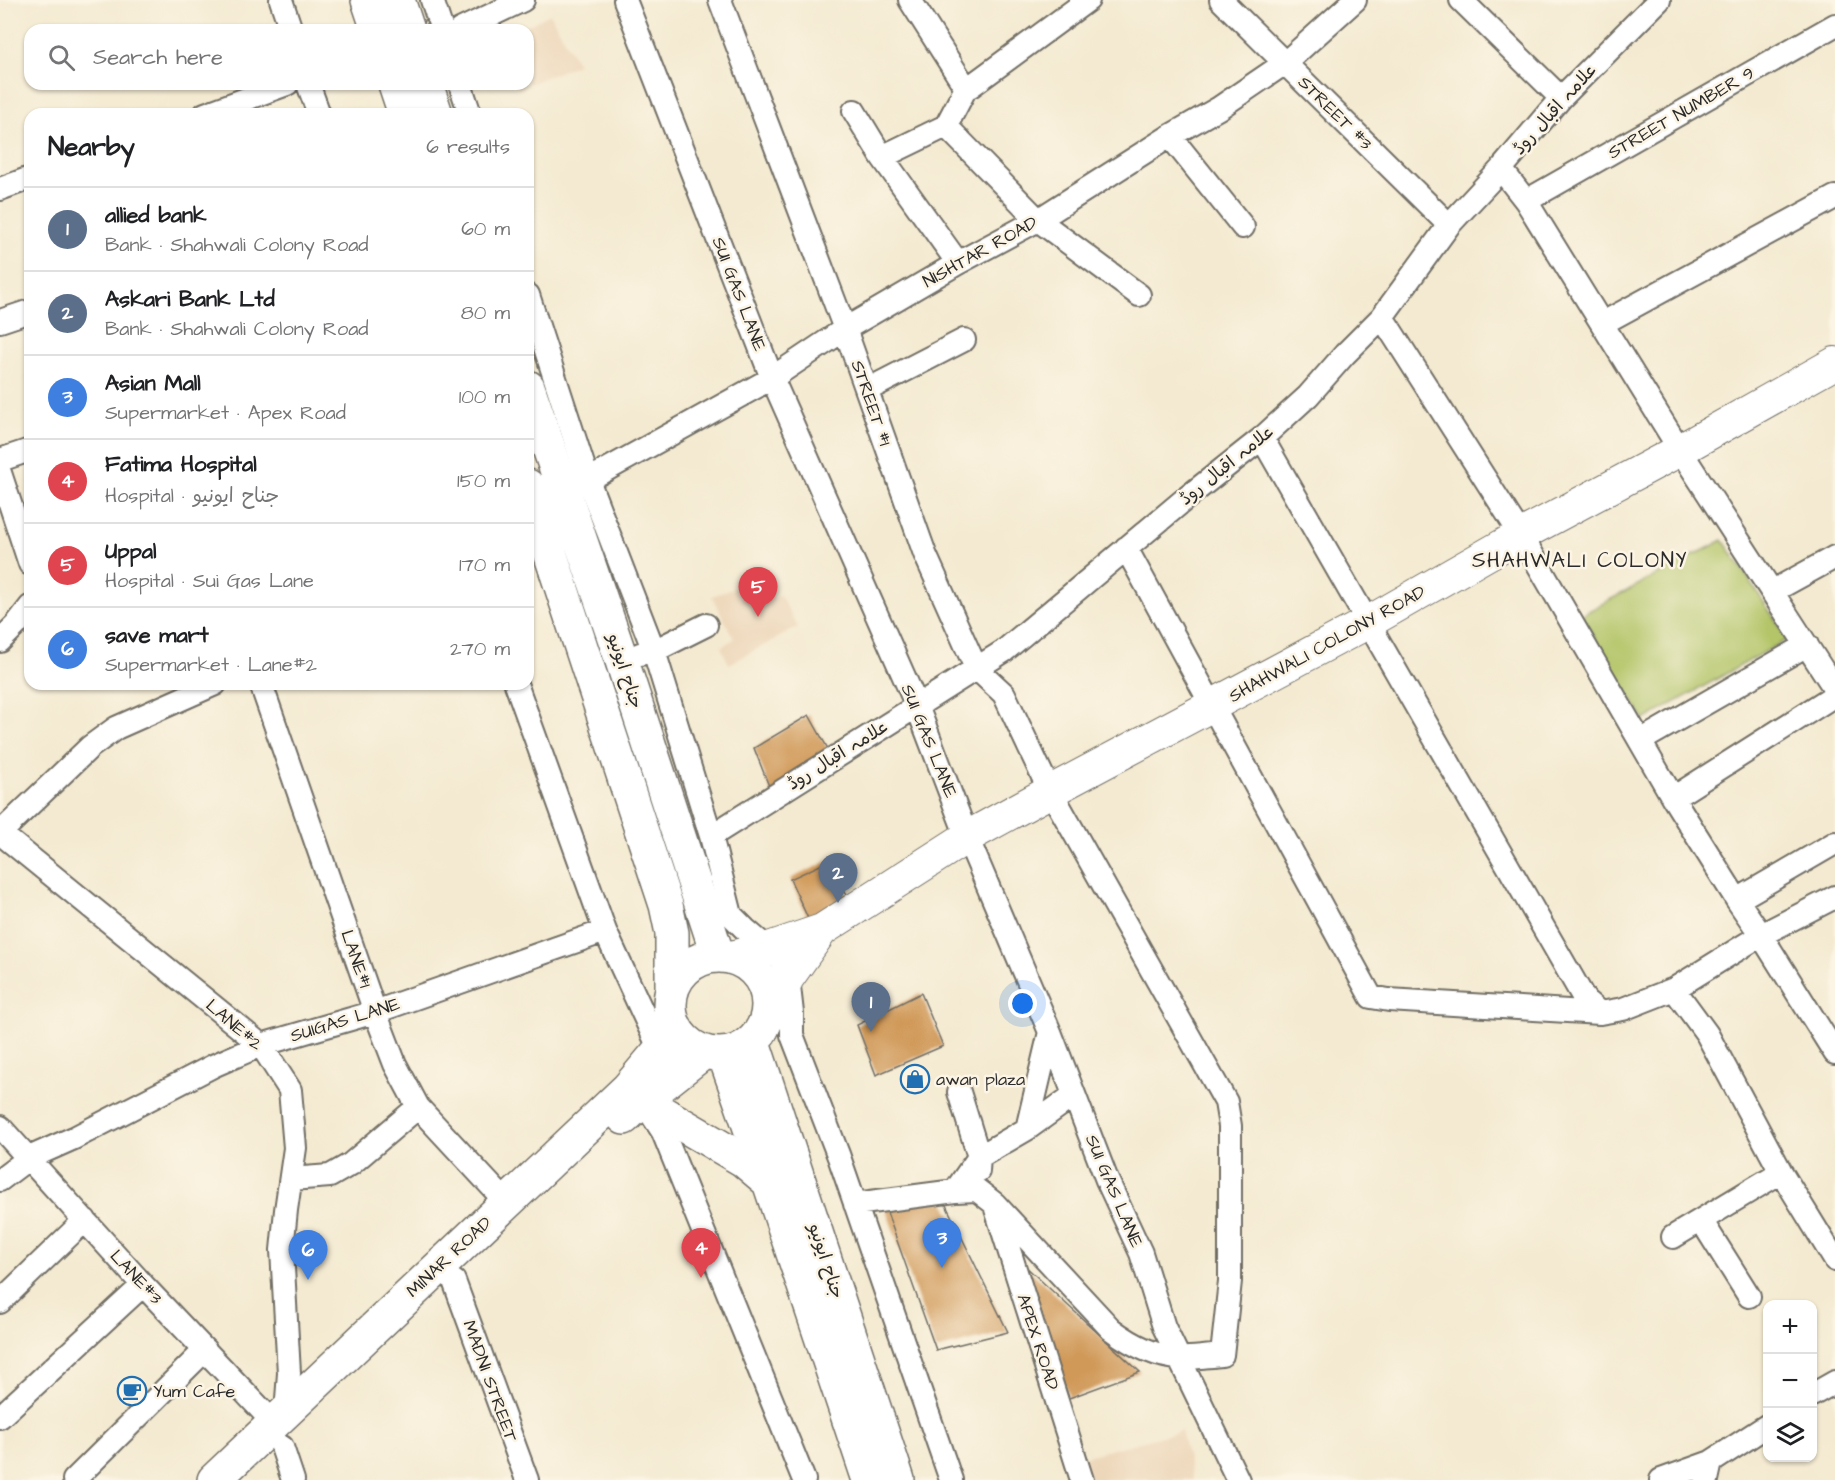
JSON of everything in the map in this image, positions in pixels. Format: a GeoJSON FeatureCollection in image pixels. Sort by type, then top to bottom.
{"type":"FeatureCollection","features":[{"type":"Feature","properties":{"kind":"main road"},"geometry":{"type":"LineString","coordinates":[[368,0],[376,24]]}},
{"type":"Feature","properties":{"kind":"main road"},"geometry":{"type":"LineString","coordinates":[[398,0],[406,24]]}},
{"type":"Feature","properties":{"kind":"main road"},"geometry":{"type":"LineString","coordinates":[[397,90],[403,108]]}},
{"type":"Feature","properties":{"kind":"main road"},"geometry":{"type":"LineString","coordinates":[[428,90],[434,108]]}},
{"type":"Feature","properties":{"kind":"main road","name":"SHAHWALI COLONY ROAD"},"geometry":{"type":"LineString","coordinates":[[724,956],[769,948],[822,930],[967,837],[1367,623],[1521,535],[1680,450],[1835,363]]}},
{"type":"Feature","properties":{"kind":"main road","name":"جناح ایونیو"},"geometry":{"type":"LineString","coordinates":[[534,404],[724,956]]}},
{"type":"Feature","properties":{"kind":"main road","name":"جناح ایونیو"},"geometry":{"type":"LineString","coordinates":[[534,504],[666,905],[672,933],[672,990],[667,1038]]}},
{"type":"Feature","properties":{"kind":"main road","name":"SHAHWALI COLONY ROAD"},"geometry":{"type":"LineString","coordinates":[[735,1045],[788,978],[822,930]]}},
{"type":"Feature","properties":{"kind":"main road"},"geometry":{"type":"LineString","coordinates":[[667,1038],[682,1037],[692,1046],[735,1045],[769,1010],[766,986],[752,967],[724,956],[703,958],[689,965],[679,976],[672,990]]}},
{"type":"Feature","properties":{"kind":"main road","name":"MINAR ROAD"},"geometry":{"type":"LineString","coordinates":[[228,1478],[507,1203],[628,1088],[667,1038]]}},
{"type":"Feature","properties":{"kind":"main road","name":"جناح ایونیو"},"geometry":{"type":"LineString","coordinates":[[735,1045],[770,1182],[869,1480]]}},
{"type":"Feature","properties":{"kind":"main road","name":"جناح ایونیو"},"geometry":{"type":"LineString","coordinates":[[735,1045],[898,1480]]}},
{"type":"Feature","properties":{"kind":"main road","name":"MINAR ROAD"},"geometry":{"type":"LineString","coordinates":[[281,1428],[454,1281],[642,1101],[735,1045]]}},
{"type":"Feature","properties":{"kind":"main road"},"geometry":{"type":"LineString","coordinates":[[642,1101],[743,1160],[770,1182]]}},
{"type":"Feature","properties":{"kind":"street"},"geometry":{"type":"LineString","coordinates":[[281,0],[289,24]]}},
{"type":"Feature","properties":{"kind":"street"},"geometry":{"type":"LineString","coordinates":[[432,0],[440,24]]}},
{"type":"Feature","properties":{"kind":"street"},"geometry":{"type":"LineString","coordinates":[[473,24],[523,0]]}},
{"type":"Feature","properties":{"kind":"street","name":"SUI GAS LANE"},"geometry":{"type":"LineString","coordinates":[[625,0],[772,378],[916,706],[967,837],[1050,1032],[1107,1180],[1141,1253],[1164,1327],[1238,1480]]}},
{"type":"Feature","properties":{"kind":"street","name":"STREET #1"},"geometry":{"type":"LineString","coordinates":[[720,0],[845,329],[925,554],[976,668],[1004,694],[1051,791],[1226,1102],[1230,1126],[1230,1281],[1222,1355],[1179,1358]]}},
{"type":"Feature","properties":{"kind":"street"},"geometry":{"type":"LineString","coordinates":[[910,0],[966,88]]}},
{"type":"Feature","properties":{"kind":"street"},"geometry":{"type":"LineString","coordinates":[[882,157],[946,126],[966,88],[1088,0]]}},
{"type":"Feature","properties":{"kind":"street","name":"STREET #3"},"geometry":{"type":"LineString","coordinates":[[1221,0],[1449,225]]}},
{"type":"Feature","properties":{"kind":"street","name":"NISHTAR ROAD"},"geometry":{"type":"LineString","coordinates":[[588,480],[772,378],[845,329],[958,263],[1038,220],[1170,136],[1219,108],[1285,63],[1355,0]]}},
{"type":"Feature","properties":{"kind":"street"},"geometry":{"type":"LineString","coordinates":[[1461,0],[1561,98]]}},
{"type":"Feature","properties":{"kind":"street","name":"علامہ اقبال روڈ"},"geometry":{"type":"LineString","coordinates":[[711,836],[1004,651],[1262,438],[1308,396],[1382,317],[1449,225],[1501,169],[1561,98],[1659,0]]}},
{"type":"Feature","properties":{"kind":"street","name":"STREET NUMBER 9"},"geometry":{"type":"LineString","coordinates":[[1526,201],[1835,25]]}},
{"type":"Feature","properties":{"kind":"street"},"geometry":{"type":"LineString","coordinates":[[221,108],[271,90]]}},
{"type":"Feature","properties":{"kind":"street"},"geometry":{"type":"LineString","coordinates":[[310,90],[317,108]]}},
{"type":"Feature","properties":{"kind":"street"},"geometry":{"type":"LineString","coordinates":[[462,90],[468,108]]}},
{"type":"Feature","properties":{"kind":"street"},"geometry":{"type":"LineString","coordinates":[[854,111],[882,157],[958,263]]}},
{"type":"Feature","properties":{"kind":"street"},"geometry":{"type":"LineString","coordinates":[[946,126],[1038,220],[1139,295]]}},
{"type":"Feature","properties":{"kind":"street"},"geometry":{"type":"LineString","coordinates":[[1170,136],[1243,227]]}},
{"type":"Feature","properties":{"kind":"street"},"geometry":{"type":"LineString","coordinates":[[1501,169],[1526,201],[1680,450],[1835,689]]}},
{"type":"Feature","properties":{"kind":"street"},"geometry":{"type":"LineString","coordinates":[[0,189],[24,180]]}},
{"type":"Feature","properties":{"kind":"street"},"geometry":{"type":"LineString","coordinates":[[1603,323],[1835,197]]}},
{"type":"Feature","properties":{"kind":"street"},"geometry":{"type":"LineString","coordinates":[[0,321],[24,313]]}},
{"type":"Feature","properties":{"kind":"street"},"geometry":{"type":"LineString","coordinates":[[534,314],[588,480],[654,651],[711,836],[731,915],[781,960],[788,978],[792,1035],[839,1157],[951,1480]]}},
{"type":"Feature","properties":{"kind":"street"},"geometry":{"type":"LineString","coordinates":[[1382,317],[1521,535],[1673,798],[1835,1053]]}},
{"type":"Feature","properties":{"kind":"street"},"geometry":{"type":"LineString","coordinates":[[867,390],[964,340]]}},
{"type":"Feature","properties":{"kind":"street"},"geometry":{"type":"LineString","coordinates":[[1262,438],[1585,1000],[1600,1013]]}},
{"type":"Feature","properties":{"kind":"street"},"geometry":{"type":"LineString","coordinates":[[0,460],[24,452]]}},
{"type":"Feature","properties":{"kind":"street"},"geometry":{"type":"LineString","coordinates":[[0,473],[24,546]]}},
{"type":"Feature","properties":{"kind":"street"},"geometry":{"type":"LineString","coordinates":[[1126,548],[1371,997],[1600,1013],[1623,1009],[1674,989],[1761,934],[1835,897]]}},
{"type":"Feature","properties":{"kind":"street"},"geometry":{"type":"LineString","coordinates":[[1773,591],[1835,556]]}},
{"type":"Feature","properties":{"kind":"street"},"geometry":{"type":"LineString","coordinates":[[0,641],[24,615]]}},
{"type":"Feature","properties":{"kind":"street"},"geometry":{"type":"LineString","coordinates":[[621,658],[654,651],[706,625]]}},
{"type":"Feature","properties":{"kind":"street"},"geometry":{"type":"LineString","coordinates":[[1640,741],[1807,645]]}},
{"type":"Feature","properties":{"kind":"street"},"geometry":{"type":"LineString","coordinates":[[0,833],[90,747],[116,728],[202,690]]}},
{"type":"Feature","properties":{"kind":"street","name":"LANE#1"},"geometry":{"type":"LineString","coordinates":[[263,690],[395,1064],[418,1107],[507,1203]]}},
{"type":"Feature","properties":{"kind":"street"},"geometry":{"type":"LineString","coordinates":[[518,690],[605,930],[667,1038]]}},
{"type":"Feature","properties":{"kind":"street"},"geometry":{"type":"LineString","coordinates":[[1673,798],[1835,694]]}},
{"type":"Feature","properties":{"kind":"street","name":"LANE#2"},"geometry":{"type":"LineString","coordinates":[[0,833],[261,1045],[290,1090],[295,1148],[282,1250],[290,1373],[281,1428]]}},
{"type":"Feature","properties":{"kind":"street"},"geometry":{"type":"LineString","coordinates":[[1737,900],[1835,843]]}},
{"type":"Feature","properties":{"kind":"street","name":"SUIGAS LANE"},"geometry":{"type":"LineString","coordinates":[[0,1180],[29,1158],[74,1138],[215,1065],[261,1045],[375,1012],[605,930]]}},
{"type":"Feature","properties":{"kind":"street"},"geometry":{"type":"LineString","coordinates":[[1674,989],[1707,1034],[1781,1172],[1835,1260]]}},
{"type":"Feature","properties":{"kind":"street"},"geometry":{"type":"LineString","coordinates":[[1028,1129],[1050,1032]]}},
{"type":"Feature","properties":{"kind":"street"},"geometry":{"type":"LineString","coordinates":[[959,1092],[979,1157],[966,1191]]}},
{"type":"Feature","properties":{"kind":"street"},"geometry":{"type":"LineString","coordinates":[[979,1157],[1028,1129],[1074,1095]]}},
{"type":"Feature","properties":{"kind":"street"},"geometry":{"type":"LineString","coordinates":[[642,1101],[663,1132],[804,1480]]}},
{"type":"Feature","properties":{"kind":"street"},"geometry":{"type":"LineString","coordinates":[[291,1179],[330,1176],[351,1164],[418,1107]]}},
{"type":"Feature","properties":{"kind":"street","name":"LANE#3"},"geometry":{"type":"LineString","coordinates":[[0,1127],[143,1285],[281,1428]]}},
{"type":"Feature","properties":{"kind":"street"},"geometry":{"type":"LineString","coordinates":[[1673,1237],[1781,1172]]}},
{"type":"Feature","properties":{"kind":"street"},"geometry":{"type":"LineString","coordinates":[[855,1204],[966,1191],[995,1204],[1111,1329],[1145,1350],[1179,1358]]}},
{"type":"Feature","properties":{"kind":"street","name":"APEX ROAD"},"geometry":{"type":"LineString","coordinates":[[995,1204],[1082,1480]]}},
{"type":"Feature","properties":{"kind":"street"},"geometry":{"type":"LineString","coordinates":[[0,1302],[85,1220]]}},
{"type":"Feature","properties":{"kind":"street"},"geometry":{"type":"LineString","coordinates":[[1701,1220],[1749,1296]]}},
{"type":"Feature","properties":{"kind":"street","name":"MADNI STREET"},"geometry":{"type":"LineString","coordinates":[[454,1281],[527,1480]]}},
{"type":"Feature","properties":{"kind":"street"},"geometry":{"type":"LineString","coordinates":[[0,1417],[143,1285]]}},
{"type":"Feature","properties":{"kind":"street"},"geometry":{"type":"LineString","coordinates":[[74,1480],[205,1350]]}},
{"type":"Feature","properties":{"kind":"street"},"geometry":{"type":"LineString","coordinates":[[1817,1392],[1835,1382]]}},
{"type":"Feature","properties":{"kind":"street"},"geometry":{"type":"LineString","coordinates":[[281,1428],[293,1480]]}},
{"type":"Feature","properties":{"kind":"street"},"geometry":{"type":"LineString","coordinates":[[1661,1480],[1709,1471],[1763,1428]]}},
{"type":"Feature","properties":{"kind":"shaded area"},"geometry":{"type":"Polygon","coordinates":[[[550,14],[578,64],[534,82],[534,24],[531,24],[550,14]]]}},
{"type":"Feature","properties":{"kind":"shaded area"},"geometry":{"type":"Polygon","coordinates":[[[734,588],[740,599],[754,591],[762,604],[780,595],[798,627],[729,664],[721,647],[734,639],[712,596],[734,588]]]}},
{"type":"Feature","properties":{"kind":"shaded area"},"geometry":{"type":"Polygon","coordinates":[[[1181,1431],[1193,1480],[1090,1480],[1083,1457],[1181,1431]]]}},
{"type":"Feature","properties":{"kind":"green space"},"geometry":{"type":"Polygon","coordinates":[[[1723,540],[1788,639],[1644,720],[1581,615],[1723,540]]]}},
{"type":"Feature","properties":{"kind":"building"},"geometry":{"type":"Polygon","coordinates":[[[809,715],[837,765],[776,804],[754,748],[809,715]]]}},
{"type":"Feature","properties":{"kind":"building"},"geometry":{"type":"Polygon","coordinates":[[[831,860],[852,907],[811,925],[790,879],[831,860]]]}},
{"type":"Feature","properties":{"kind":"building"},"geometry":{"type":"Polygon","coordinates":[[[921,993],[943,1046],[876,1075],[857,1025],[921,993]]]}},
{"type":"Feature","properties":{"kind":"building"},"geometry":{"type":"Polygon","coordinates":[[[943,1199],[1008,1332],[936,1350],[884,1204],[943,1199]]]}},
{"type":"Feature","properties":{"kind":"building"},"geometry":{"type":"Polygon","coordinates":[[[1023,1264],[1140,1372],[1069,1398],[1023,1264]]]}},
{"type":"Feature","properties":{"kind":"place","name":"Uppal"},"geometry":{"type":"Point","coordinates":[758,617]}},
{"type":"Feature","properties":{"kind":"place","name":"Askari Bank Ltd"},"geometry":{"type":"Point","coordinates":[838,903]}},
{"type":"Feature","properties":{"kind":"place","name":"allied bank"},"geometry":{"type":"Point","coordinates":[871,1032]}},
{"type":"Feature","properties":{"kind":"place","name":"awan plaza"},"geometry":{"type":"Point","coordinates":[915,1079]}},
{"type":"Feature","properties":{"kind":"place","name":"Asian Mall"},"geometry":{"type":"Point","coordinates":[942,1268]}},
{"type":"Feature","properties":{"kind":"place","name":"Fatima Hospital"},"geometry":{"type":"Point","coordinates":[701,1278]}},
{"type":"Feature","properties":{"kind":"place","name":"save mart"},"geometry":{"type":"Point","coordinates":[308,1280]}},
{"type":"Feature","properties":{"kind":"place","name":"Yum Cafe"},"geometry":{"type":"Point","coordinates":[132,1391]}},
{"type":"Feature","properties":{"kind":"district","name":"SHAHWALI COLONY"},"geometry":{"type":"Point","coordinates":[1580,560]}}]}
